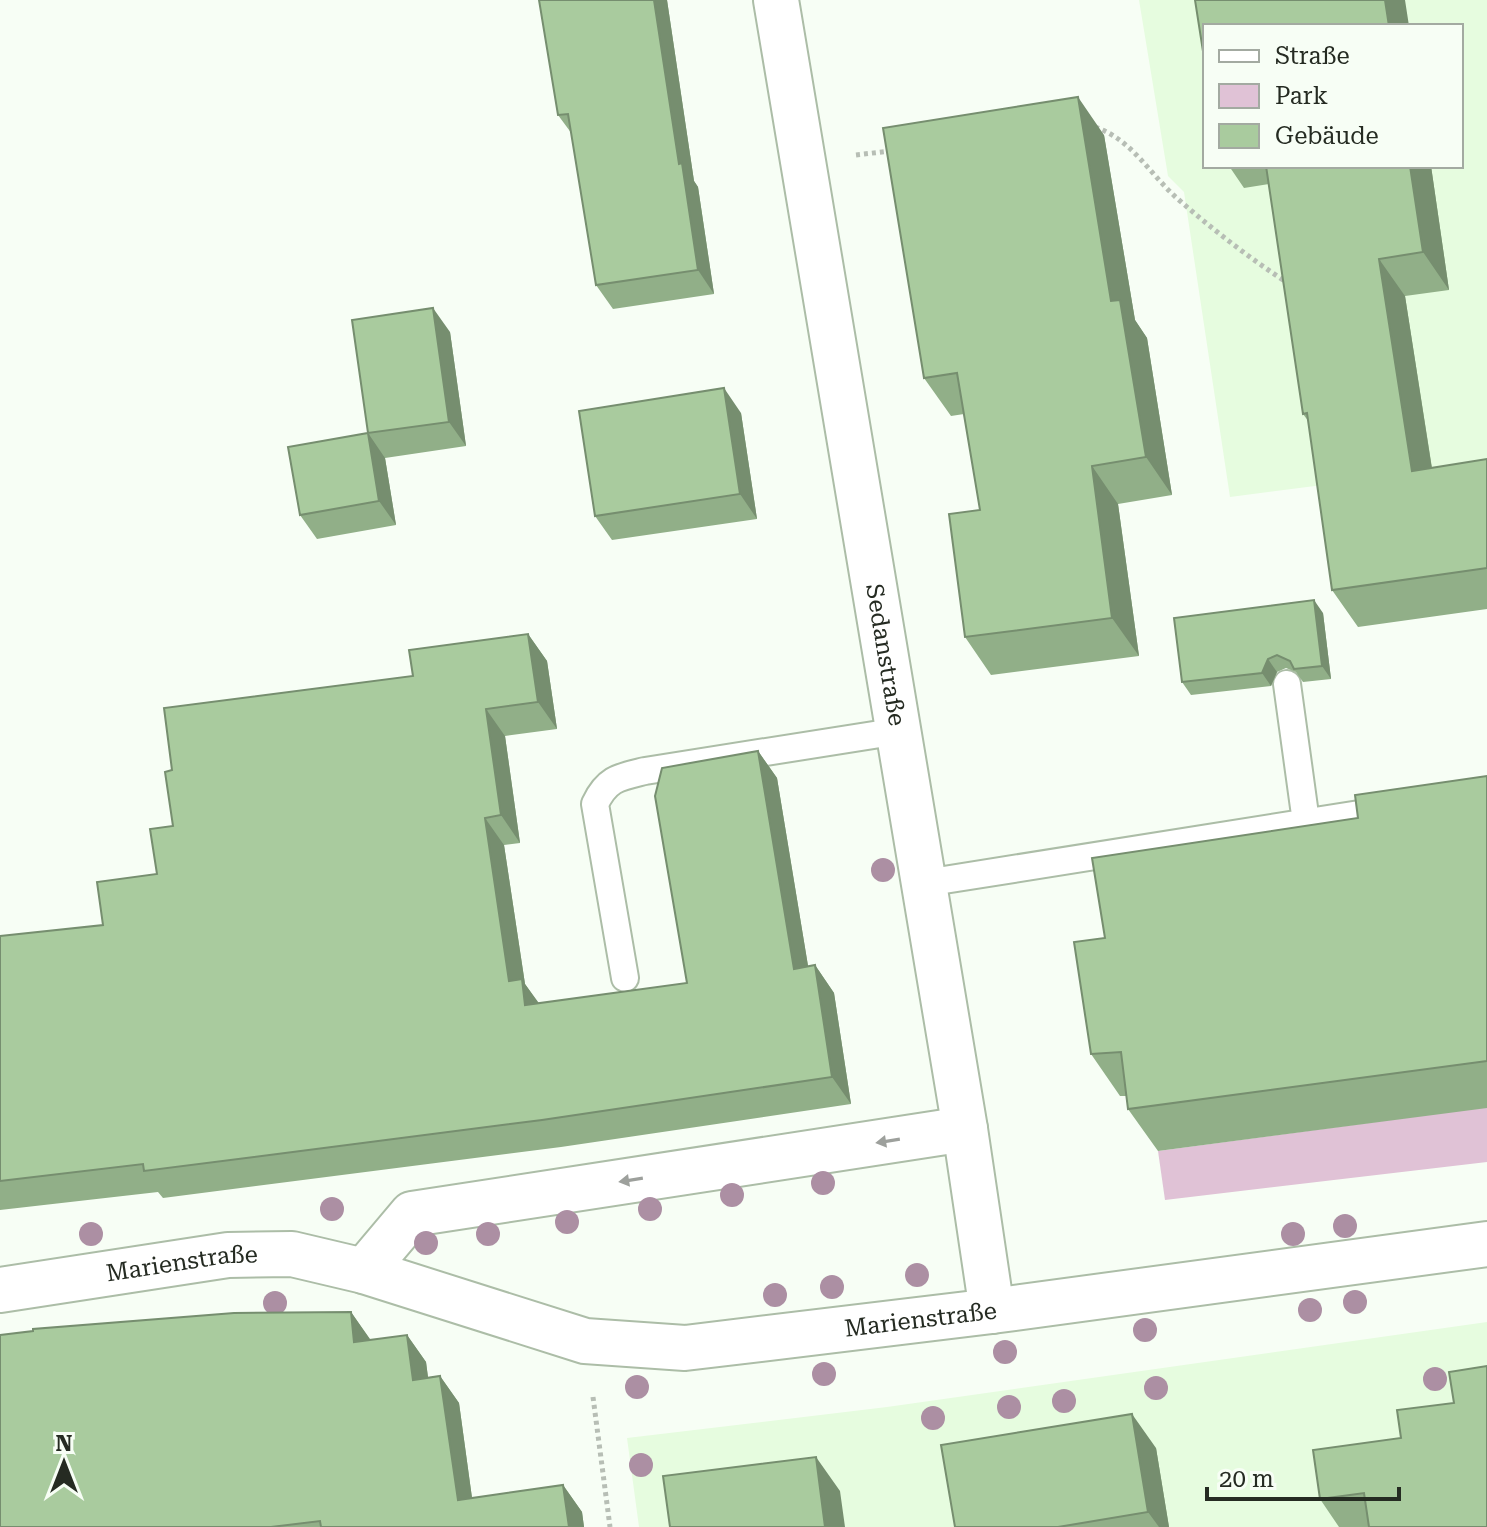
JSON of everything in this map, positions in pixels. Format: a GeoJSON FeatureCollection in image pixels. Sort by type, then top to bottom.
{"type":"FeatureCollection","features":[{"type":"Feature","properties":{"kind":"street","name":"Sedanstraße"},"geometry":{"type":"LineString","coordinates":[[776,0],[925,883],[992,1311]]}},
{"type":"Feature","properties":{"kind":"street"},"geometry":{"type":"LineString","coordinates":[[364,1271],[412,1214],[965,1129]]}},
{"type":"Feature","properties":{"kind":"street","name":"Marienstraße"},"geometry":{"type":"LineString","coordinates":[[0,1290],[228,1255],[292,1254],[364,1271],[585,1341],[685,1348],[992,1311],[1487,1244]]}},
{"type":"Feature","properties":{"kind":"lane"},"geometry":{"type":"LineString","coordinates":[[1287,684],[1306,822]]}},
{"type":"Feature","properties":{"kind":"lane"},"geometry":{"type":"LineString","coordinates":[[625,978],[595,804],[602,789],[616,778],[645,771],[899,731]]}},
{"type":"Feature","properties":{"kind":"lane"},"geometry":{"type":"LineString","coordinates":[[925,883],[1412,806]]}},
{"type":"Feature","properties":{"kind":"path"},"geometry":{"type":"LineString","coordinates":[[1081,128],[1097,127],[1128,146],[1176,197],[1248,256],[1283,280],[1293,280]]}},
{"type":"Feature","properties":{"kind":"path"},"geometry":{"type":"LineString","coordinates":[[804,161],[896,150]]}},
{"type":"Feature","properties":{"kind":"path"},"geometry":{"type":"LineString","coordinates":[[585,1341],[610,1527]]}},
{"type":"Feature","properties":{"kind":"shaded area"},"geometry":{"type":"Polygon","coordinates":[[[1139,0],[1487,0],[1487,464],[1230,497],[1184,192],[1168,176],[1139,0]]]}},
{"type":"Feature","properties":{"kind":"shaded area"},"geometry":{"type":"Polygon","coordinates":[[[1487,1322],[1487,1527],[639,1527],[627,1438],[887,1407],[1487,1322]]]}},
{"type":"Feature","properties":{"kind":"green space"},"geometry":{"type":"Polygon","coordinates":[[[1487,1107],[1487,1162],[1165,1200],[1158,1151],[1487,1107]]]}},
{"type":"Feature","properties":{"kind":"building"},"geometry":{"type":"Polygon","coordinates":[[[539,0],[654,0],[698,270],[596,285],[568,114],[558,115],[539,0]]]}},
{"type":"Feature","properties":{"kind":"building"},"geometry":{"type":"Polygon","coordinates":[[[1195,0],[1385,0],[1389,24],[1203,24],[1203,51],[1195,0]]]}},
{"type":"Feature","properties":{"kind":"building"},"geometry":{"type":"Polygon","coordinates":[[[1078,97],[1111,301],[1120,300],[1146,457],[1092,466],[1112,618],[965,637],[949,514],[980,510],[957,373],[924,378],[883,128],[1078,97]]]}},
{"type":"Feature","properties":{"kind":"building"},"geometry":{"type":"Polygon","coordinates":[[[1266,168],[1410,168],[1423,252],[1379,259],[1412,471],[1487,459],[1487,568],[1332,590],[1307,413],[1303,414],[1266,168]]]}},
{"type":"Feature","properties":{"kind":"building"},"geometry":{"type":"Polygon","coordinates":[[[433,308],[449,422],[368,433],[352,320],[433,308]]]}},
{"type":"Feature","properties":{"kind":"building"},"geometry":{"type":"Polygon","coordinates":[[[724,388],[740,494],[595,516],[579,411],[724,388]]]}},
{"type":"Feature","properties":{"kind":"building"},"geometry":{"type":"Polygon","coordinates":[[[368,433],[379,501],[300,515],[288,447],[368,433]]]}},
{"type":"Feature","properties":{"kind":"building"},"geometry":{"type":"Polygon","coordinates":[[[1314,600],[1322,666],[1294,669],[1290,661],[1277,655],[1268,659],[1262,673],[1182,682],[1174,618],[1314,600]]]}},
{"type":"Feature","properties":{"kind":"building"},"geometry":{"type":"Polygon","coordinates":[[[528,634],[538,702],[486,709],[501,815],[485,818],[509,981],[522,979],[525,1005],[687,983],[655,796],[662,768],[758,751],[794,969],[815,965],[832,1077],[542,1120],[144,1171],[143,1164],[0,1181],[0,936],[103,925],[97,882],[157,874],[150,829],[173,826],[165,772],[172,770],[164,708],[413,676],[409,650],[528,634]]]}},
{"type":"Feature","properties":{"kind":"building"},"geometry":{"type":"Polygon","coordinates":[[[1487,776],[1487,1061],[1128,1109],[1121,1052],[1091,1054],[1074,942],[1105,938],[1092,858],[1358,818],[1355,795],[1487,776]]]}},
{"type":"Feature","properties":{"kind":"building"},"geometry":{"type":"Polygon","coordinates":[[[351,1312],[354,1342],[407,1335],[413,1380],[440,1376],[458,1500],[563,1485],[569,1527],[321,1527],[320,1521],[271,1527],[0,1527],[0,1335],[33,1329],[234,1313],[351,1312]]]}},
{"type":"Feature","properties":{"kind":"building"},"geometry":{"type":"Polygon","coordinates":[[[1487,1366],[1487,1527],[1369,1527],[1364,1493],[1320,1499],[1313,1450],[1401,1438],[1397,1410],[1454,1403],[1449,1372],[1487,1366]]]}},
{"type":"Feature","properties":{"kind":"building"},"geometry":{"type":"Polygon","coordinates":[[[1132,1414],[1148,1512],[1058,1527],[955,1527],[941,1445],[1132,1414]]]}},
{"type":"Feature","properties":{"kind":"building"},"geometry":{"type":"Polygon","coordinates":[[[816,1457],[825,1527],[670,1527],[663,1476],[816,1457]]]}}]}
